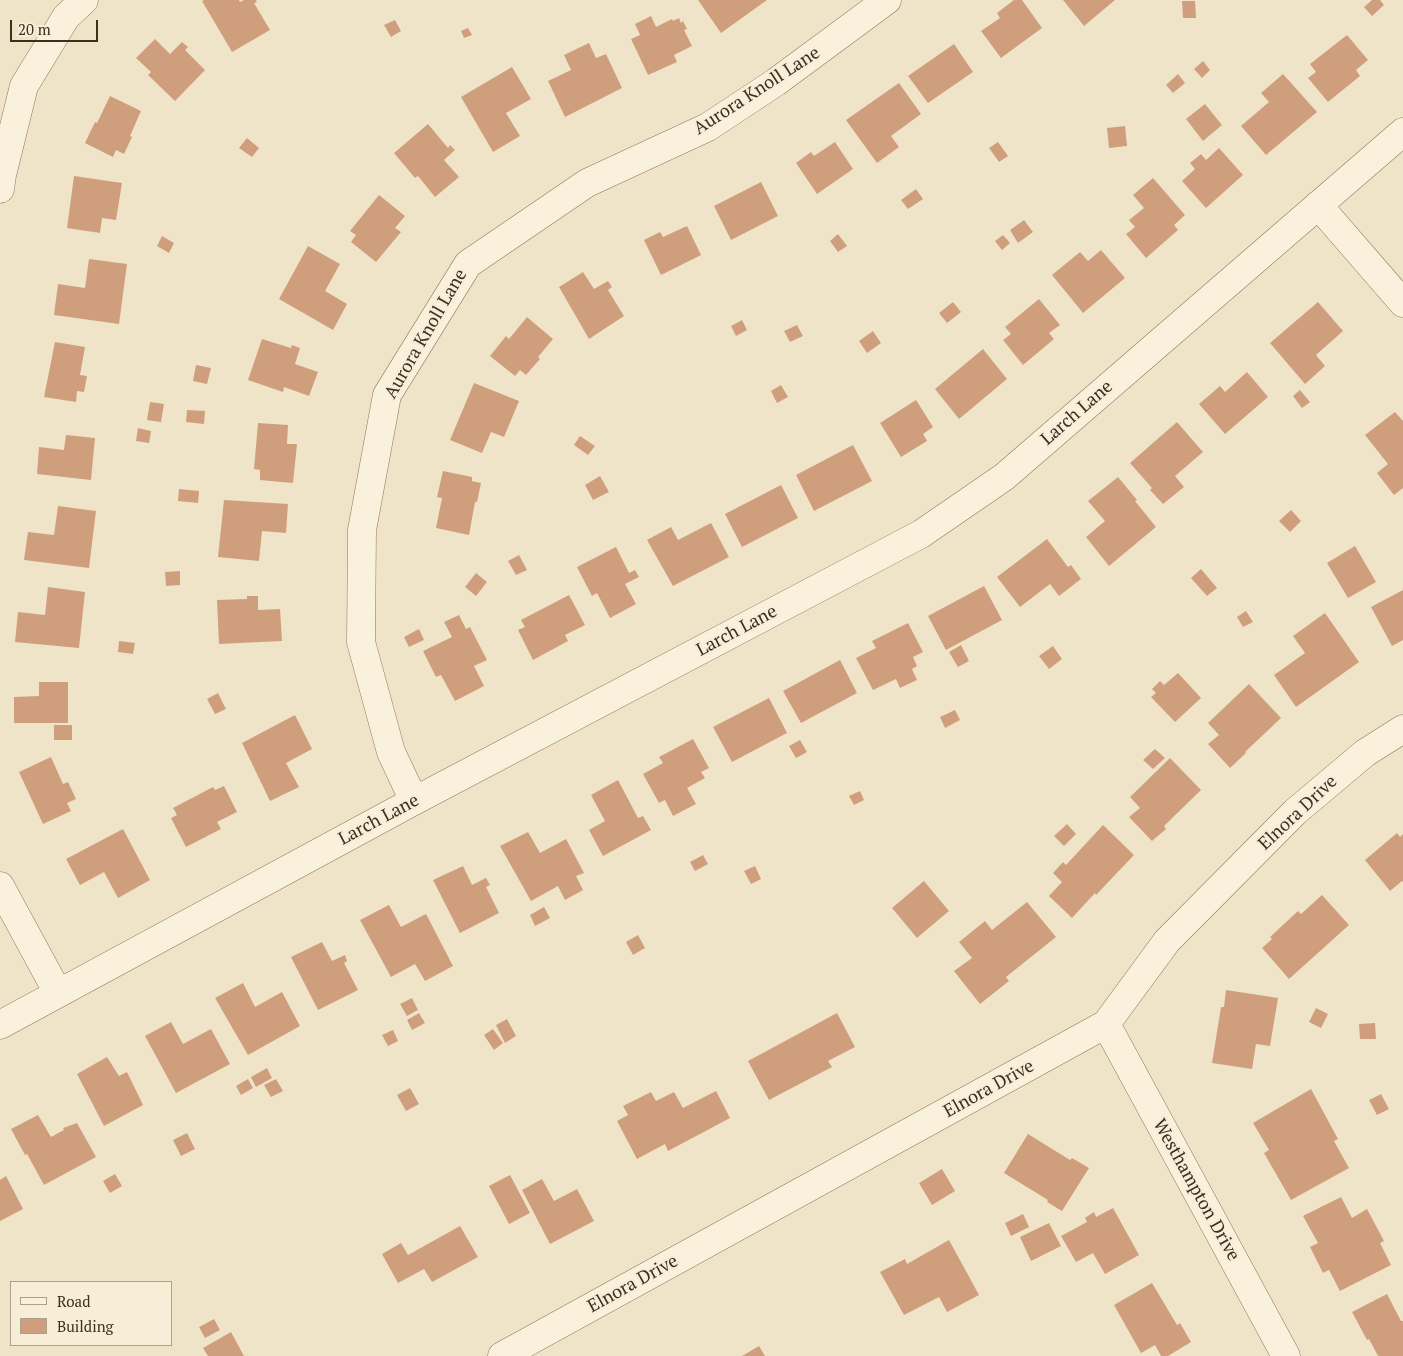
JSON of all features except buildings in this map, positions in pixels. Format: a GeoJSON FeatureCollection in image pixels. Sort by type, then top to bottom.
{"type":"FeatureCollection","features":[{"type":"Feature","properties":{"kind":"street"},"geometry":{"type":"LineString","coordinates":[[0,190],[24,86],[66,17],[84,0]]}},
{"type":"Feature","properties":{"kind":"street","name":"Aurora Knoll Lane"},"geometry":{"type":"LineString","coordinates":[[414,800],[391,752],[361,642],[362,530],[387,395],[468,264],[587,183],[708,126],[776,82],[887,0]]}},
{"type":"Feature","properties":{"kind":"street","name":"Larch Lane"},"geometry":{"type":"LineString","coordinates":[[0,1025],[414,800],[921,534],[1004,477],[1403,132]]}},
{"type":"Feature","properties":{"kind":"street"},"geometry":{"type":"LineString","coordinates":[[1318,205],[1403,303]]}},
{"type":"Feature","properties":{"kind":"street","name":"Elnora Drive"},"geometry":{"type":"LineString","coordinates":[[502,1356],[1106,1024],[1167,941],[1295,812],[1365,753],[1403,729]]}},
{"type":"Feature","properties":{"kind":"street"},"geometry":{"type":"LineString","coordinates":[[0,886],[58,993]]}},
{"type":"Feature","properties":{"kind":"street","name":"Westhampton Drive"},"geometry":{"type":"LineString","coordinates":[[1106,1024],[1286,1356]]}}]}
